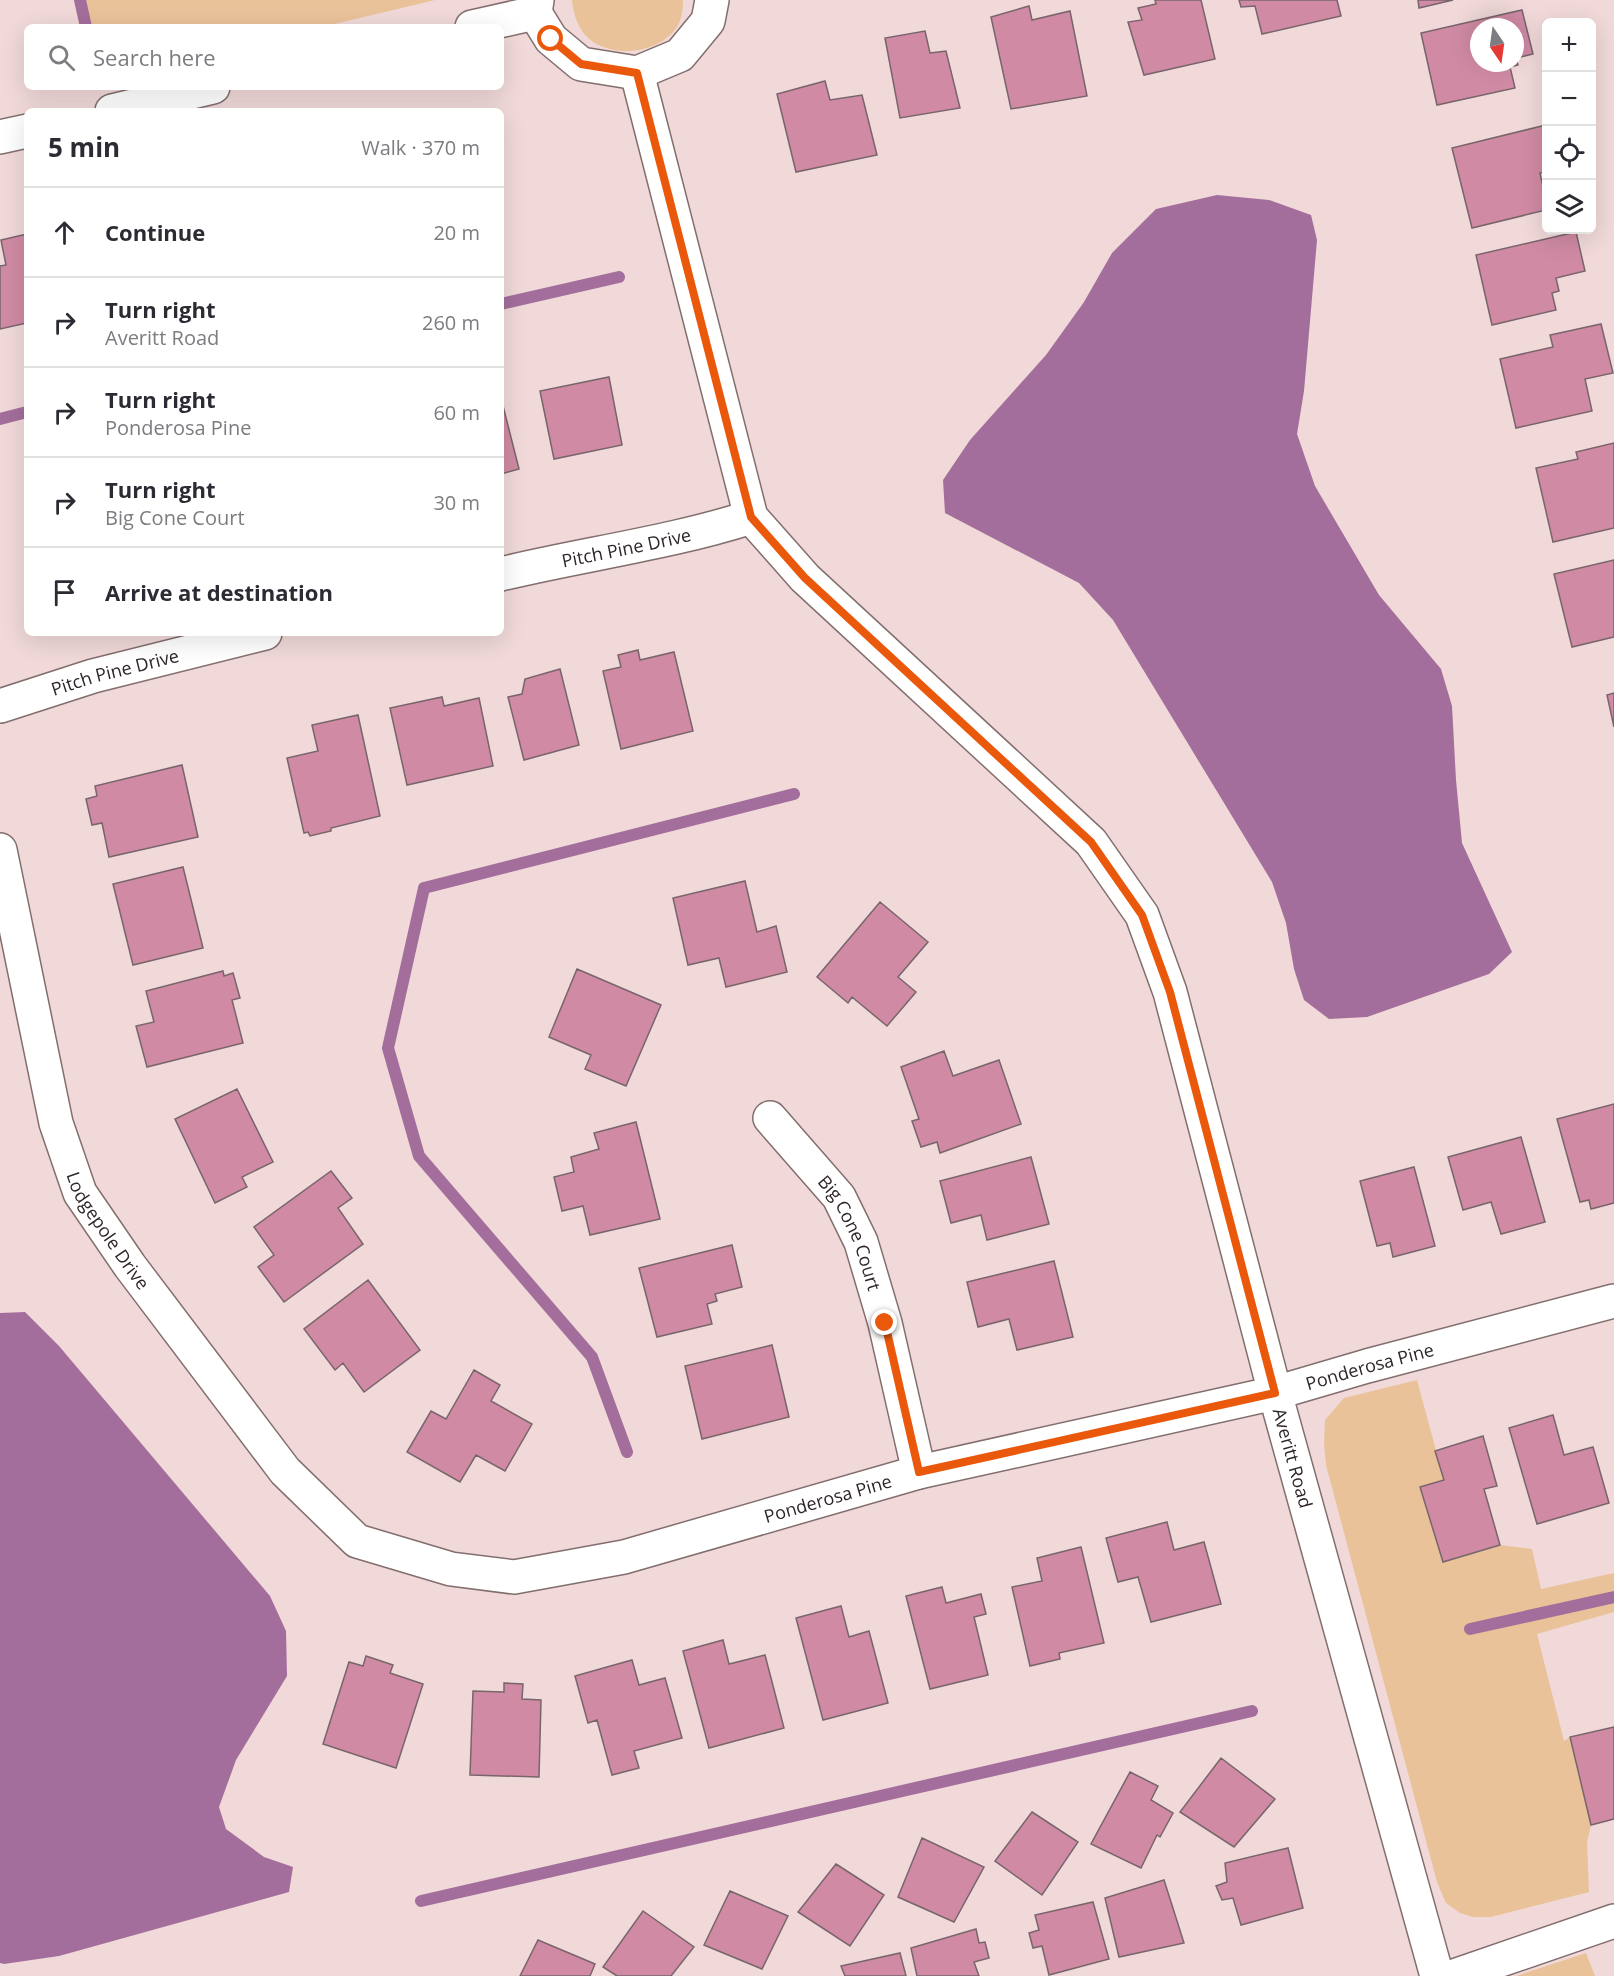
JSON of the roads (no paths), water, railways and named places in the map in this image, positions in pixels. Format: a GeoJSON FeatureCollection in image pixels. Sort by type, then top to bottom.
{"type":"FeatureCollection","features":[{"type":"Feature","properties":{"kind":"street"},"geometry":{"type":"LineString","coordinates":[[482,24],[536,7],[551,39],[581,64],[637,73],[681,55],[708,21],[712,0]]}},
{"type":"Feature","properties":{"kind":"street","name":"Averitt Road"},"geometry":{"type":"LineString","coordinates":[[637,73],[751,517],[805,578],[1091,842],[1142,915],[1170,992],[1275,1393],[1437,1976]]}},
{"type":"Feature","properties":{"kind":"street"},"geometry":{"type":"LineString","coordinates":[[125,108],[200,90]]}},
{"type":"Feature","properties":{"kind":"street"},"geometry":{"type":"LineString","coordinates":[[0,137],[24,132]]}},
{"type":"Feature","properties":{"kind":"street","name":"Pitch Pine Drive"},"geometry":{"type":"LineString","coordinates":[[504,573],[705,532],[751,517]]}},
{"type":"Feature","properties":{"kind":"street","name":"Pitch Pine Drive"},"geometry":{"type":"LineString","coordinates":[[0,706],[93,676],[253,636]]}},
{"type":"Feature","properties":{"kind":"street","name":"Lodgepole Drive"},"geometry":{"type":"LineString","coordinates":[[0,850],[56,1123],[80,1193],[137,1275],[285,1471],[357,1541]]}},
{"type":"Feature","properties":{"kind":"street","name":"Big Cone Court"},"geometry":{"type":"LineString","coordinates":[[770,1118],[839,1197],[861,1242],[885,1323],[919,1472]]}},
{"type":"Feature","properties":{"kind":"street","name":"Ponderosa Pine"},"geometry":{"type":"LineString","coordinates":[[357,1541],[451,1569],[514,1577],[624,1557],[919,1472],[1275,1393],[1367,1366],[1614,1301]]}},
{"type":"Feature","properties":{"kind":"street"},"geometry":{"type":"LineString","coordinates":[[1454,1976],[1614,1921]]}},
{"type":"Feature","properties":{"kind":"waterway"},"geometry":{"type":"LineString","coordinates":[[80,0],[85,24]]}},
{"type":"Feature","properties":{"kind":"waterway"},"geometry":{"type":"LineString","coordinates":[[504,303],[619,277]]}},
{"type":"Feature","properties":{"kind":"waterway"},"geometry":{"type":"LineString","coordinates":[[0,419],[24,413]]}},
{"type":"Feature","properties":{"kind":"waterway"},"geometry":{"type":"LineString","coordinates":[[627,1452],[592,1357],[419,1156],[388,1048],[424,888],[794,794]]}},
{"type":"Feature","properties":{"kind":"waterway"},"geometry":{"type":"LineString","coordinates":[[1470,1629],[1614,1597]]}},
{"type":"Feature","properties":{"kind":"waterway"},"geometry":{"type":"LineString","coordinates":[[421,1901],[1252,1711]]}}]}
